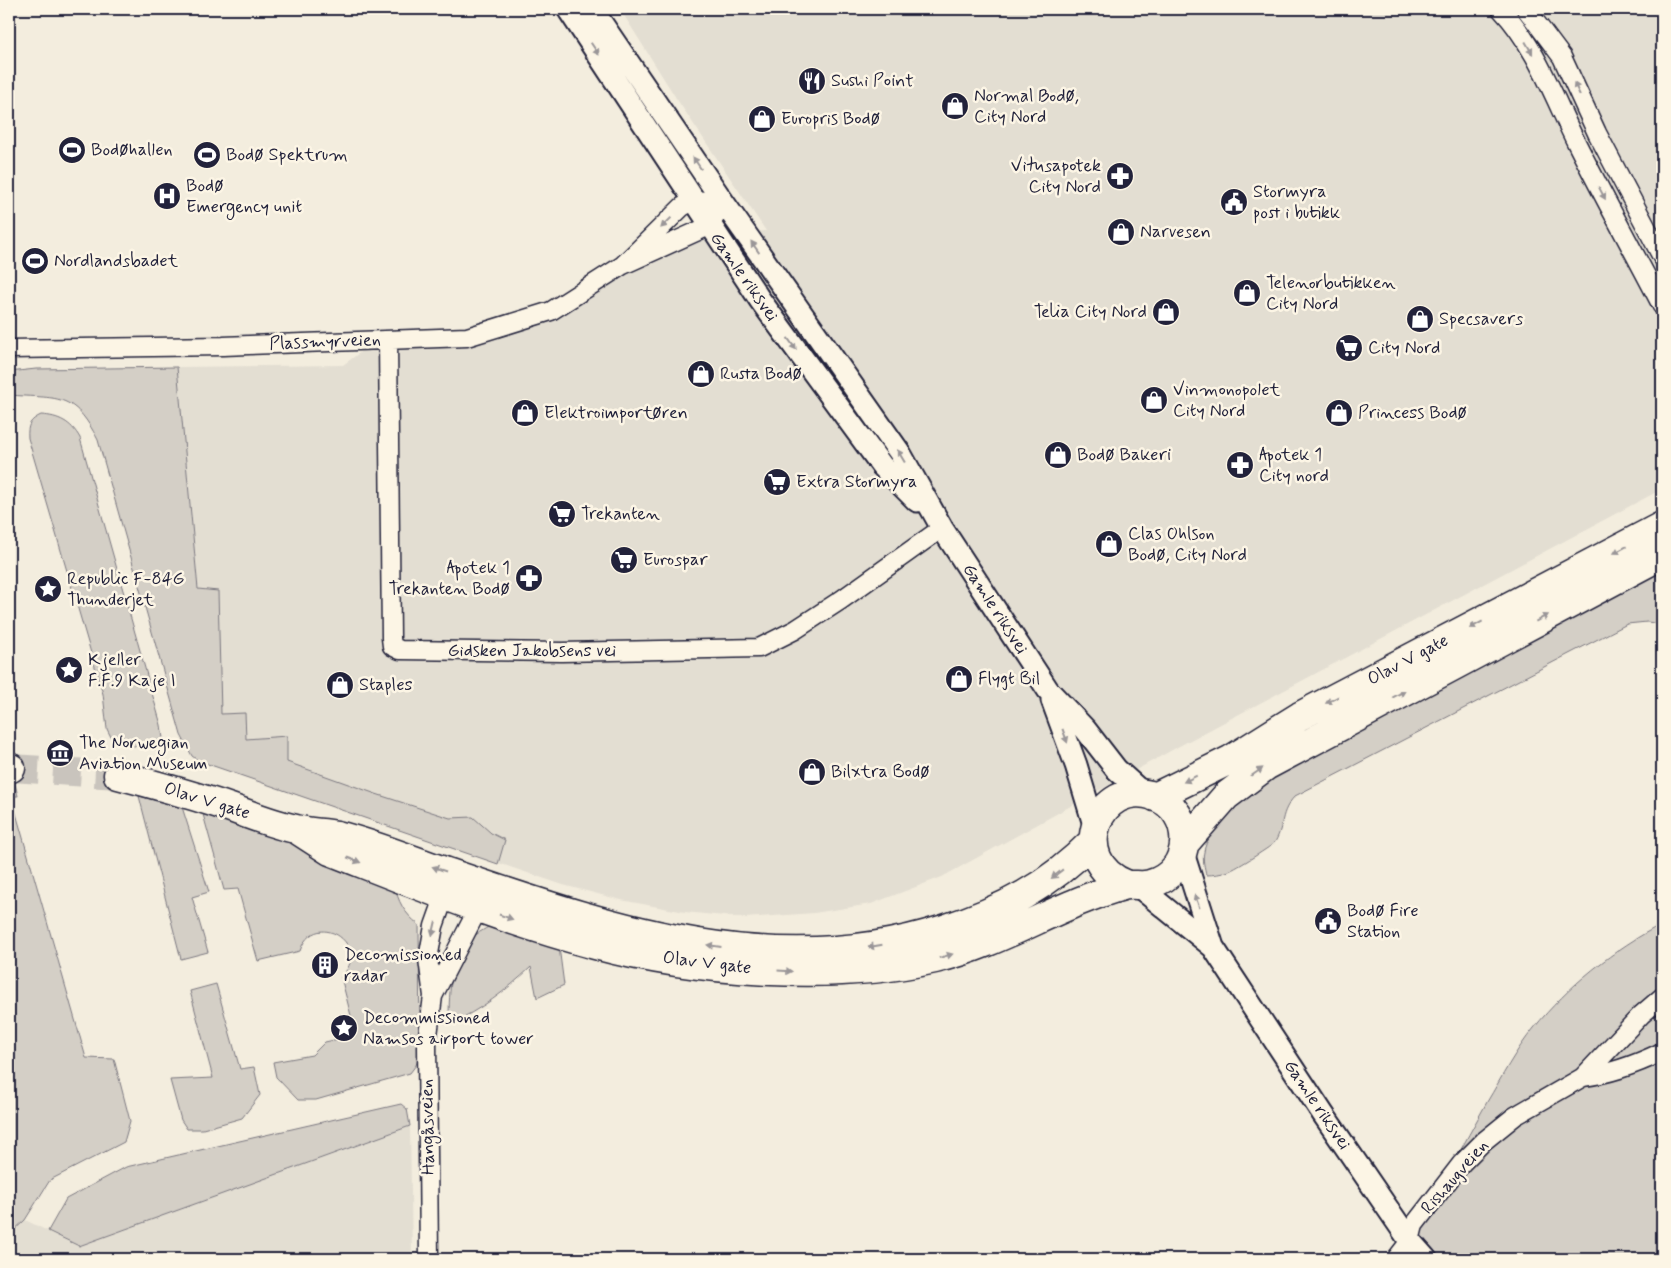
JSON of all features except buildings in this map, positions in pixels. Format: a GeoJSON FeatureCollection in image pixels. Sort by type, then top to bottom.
{"type":"FeatureCollection","features":[{"type":"Feature","properties":{"kind":"highway","name":"Olav V gate"},"geometry":{"type":"LineString","coordinates":[[118,775],[189,794],[296,830],[336,835],[604,922],[681,941],[747,950],[840,951],[877,946],[971,920],[1019,899],[1046,883],[1071,864],[1094,835],[1099,818],[1113,802],[1123,797],[1150,796],[1230,760],[1300,716],[1662,526]]}},
{"type":"Feature","properties":{"kind":"highway","name":"Olav V gate"},"geometry":{"type":"LineString","coordinates":[[296,830],[330,851],[479,908],[557,934],[646,956],[736,968],[798,972],[846,971],[935,959],[974,948],[1071,905],[1132,885],[1163,879],[1178,865],[1184,848],[1226,796],[1266,766],[1662,555]]}},
{"type":"Feature","properties":{"kind":"highway"},"geometry":{"type":"LineString","coordinates":[[1150,796],[1170,806],[1180,819],[1184,848]]}},
{"type":"Feature","properties":{"kind":"highway"},"geometry":{"type":"LineString","coordinates":[[1094,835],[1096,856],[1103,868],[1113,878],[1132,885]]}},
{"type":"Feature","properties":{"kind":"street","name":"Gamle riksvei"},"geometry":{"type":"LineString","coordinates":[[568,9],[695,200],[709,226],[760,300],[882,466],[898,480],[942,528]]}},
{"type":"Feature","properties":{"kind":"street","name":"Gamle riksvei"},"geometry":{"type":"LineString","coordinates":[[592,9],[724,203],[900,454],[942,528],[1048,690],[1085,729],[1116,769],[1150,796]]}},
{"type":"Feature","properties":{"kind":"street"},"geometry":{"type":"LineString","coordinates":[[1500,9],[1516,26],[1536,60],[1583,156],[1662,306]]}},
{"type":"Feature","properties":{"kind":"street"},"geometry":{"type":"LineString","coordinates":[[1526,9],[1562,57],[1597,133],[1662,257]]}},
{"type":"Feature","properties":{"kind":"street"},"geometry":{"type":"LineString","coordinates":[[695,200],[724,203],[709,226]]}},
{"type":"Feature","properties":{"kind":"street","name":"Plassmyrveien"},"geometry":{"type":"LineString","coordinates":[[624,265],[682,207],[695,200]]}},
{"type":"Feature","properties":{"kind":"street","name":"Plassmyrveien"},"geometry":{"type":"LineString","coordinates":[[9,349],[155,348],[467,337],[551,311],[624,265],[709,226]]}},
{"type":"Feature","properties":{"kind":"street","name":"Gidsken Jakobsens vei"},"geometry":{"type":"LineString","coordinates":[[388,341],[391,638],[392,646],[400,650],[562,652],[760,648],[795,630],[841,600],[942,528]]}},
{"type":"Feature","properties":{"kind":"street","name":"Gamle riksvei"},"geometry":{"type":"LineString","coordinates":[[1048,690],[1076,765],[1094,835]]}},
{"type":"Feature","properties":{"kind":"street","name":"Gamle riksvei"},"geometry":{"type":"LineString","coordinates":[[1184,848],[1212,947],[1410,1241],[1426,1259]]}},
{"type":"Feature","properties":{"kind":"street"},"geometry":{"type":"LineString","coordinates":[[471,880],[479,908],[433,996],[428,959],[434,926],[445,895],[471,880]]}},
{"type":"Feature","properties":{"kind":"street","name":"Gamle riksvei"},"geometry":{"type":"LineString","coordinates":[[1132,885],[1212,947]]}},
{"type":"Feature","properties":{"kind":"street","name":"Hangåsveien"},"geometry":{"type":"LineString","coordinates":[[430,1259],[428,1043],[433,996]]}},
{"type":"Feature","properties":{"kind":"street","name":"Rishaugveien"},"geometry":{"type":"LineString","coordinates":[[1396,1259],[1410,1241],[1414,1225],[1462,1163],[1484,1141],[1516,1116],[1583,1077],[1642,1015],[1662,997]]}},
{"type":"Feature","properties":{"kind":"street","name":"Rishaugveien"},"geometry":{"type":"LineString","coordinates":[[1583,1077],[1597,1076],[1635,1064],[1662,1052]]}},
{"type":"Feature","properties":{"kind":"shaded area"},"geometry":{"type":"Polygon","coordinates":[[[620,9],[1662,9],[1662,489],[1183,744],[942,877],[871,904],[814,913],[744,918],[685,912],[621,900],[563,885],[199,761],[198,590],[177,367],[343,365],[384,335],[471,328],[519,315],[573,293],[680,233],[766,231],[676,98],[620,9]]]}},
{"type":"Feature","properties":{"kind":"shaded area"},"geometry":{"type":"Polygon","coordinates":[[[177,367],[198,589],[218,591],[221,714],[245,713],[246,739],[287,736],[287,762],[450,818],[473,817],[491,833],[505,840],[498,864],[199,761],[192,756],[181,735],[98,440],[89,424],[72,405],[52,398],[9,395],[9,372],[36,369],[177,367]]]}},
{"type":"Feature","properties":{"kind":"shaded area"},"geometry":{"type":"Polygon","coordinates":[[[41,415],[59,418],[73,428],[80,438],[161,725],[164,745],[162,750],[114,743],[107,729],[103,694],[28,438],[30,424],[41,415]]]}},
{"type":"Feature","properties":{"kind":"shaded area"},"geometry":{"type":"Polygon","coordinates":[[[1662,568],[1662,624],[1647,622],[1627,624],[1295,796],[1284,814],[1278,836],[1273,844],[1229,871],[1206,875],[1203,855],[1211,835],[1218,825],[1259,785],[1662,568]]]}},
{"type":"Feature","properties":{"kind":"shaded area"},"geometry":{"type":"Polygon","coordinates":[[[9,780],[14,780],[18,796],[11,796],[86,1058],[114,1059],[130,1121],[124,1142],[50,1180],[25,1220],[9,1235],[9,780]]]}},
{"type":"Feature","properties":{"kind":"shaded area"},"geometry":{"type":"Polygon","coordinates":[[[139,796],[182,807],[209,892],[192,897],[208,952],[181,959],[139,796]]]}},
{"type":"Feature","properties":{"kind":"shaded area"},"geometry":{"type":"Polygon","coordinates":[[[201,807],[394,883],[402,907],[419,925],[420,1054],[416,1065],[410,1073],[316,1100],[298,1100],[276,1077],[273,1062],[312,1055],[325,1042],[356,1035],[341,977],[349,965],[350,953],[346,943],[328,931],[317,932],[307,938],[300,951],[258,961],[238,889],[224,890],[201,807]]]}},
{"type":"Feature","properties":{"kind":"shaded area"},"geometry":{"type":"Polygon","coordinates":[[[1662,924],[1662,1257],[1659,1259],[1442,1259],[1418,1232],[1478,1118],[1509,1064],[1534,1028],[1577,983],[1627,945],[1662,924]]]}},
{"type":"Feature","properties":{"kind":"shaded area"},"geometry":{"type":"Polygon","coordinates":[[[491,925],[559,947],[564,985],[537,998],[531,967],[493,999],[472,1013],[449,1024],[451,980],[457,959],[468,941],[491,925]]]}},
{"type":"Feature","properties":{"kind":"shaded area"},"geometry":{"type":"Polygon","coordinates":[[[216,984],[240,1069],[254,1067],[260,1095],[242,1118],[203,1129],[187,1129],[181,1120],[170,1080],[213,1078],[190,991],[216,984]]]}},
{"type":"Feature","properties":{"kind":"shaded area"},"geometry":{"type":"Polygon","coordinates":[[[401,1104],[407,1109],[410,1126],[79,1246],[48,1231],[66,1199],[126,1167],[401,1104]]]}},
{"type":"Feature","properties":{"kind":"shaded area"},"geometry":{"type":"Polygon","coordinates":[[[410,1126],[412,1259],[9,1259],[9,1186],[25,1220],[79,1246],[410,1126]]]}},
{"type":"Feature","properties":{"kind":"tunnel"},"geometry":{"type":"LineString","coordinates":[[11,768],[118,775]]}},
{"type":"Feature","properties":{"kind":"place","name":"Sushi Point"},"geometry":{"type":"Point","coordinates":[812,81]}},
{"type":"Feature","properties":{"kind":"place","name":"Normal Bodø, City Nord"},"geometry":{"type":"Point","coordinates":[955,106]}},
{"type":"Feature","properties":{"kind":"place","name":"Europris Bodø"},"geometry":{"type":"Point","coordinates":[762,119]}},
{"type":"Feature","properties":{"kind":"place","name":"Bodøhallen"},"geometry":{"type":"Point","coordinates":[72,150]}},
{"type":"Feature","properties":{"kind":"place","name":"Bodø Spektrum"},"geometry":{"type":"Point","coordinates":[207,155]}},
{"type":"Feature","properties":{"kind":"place","name":"Vitusapotek City Nord"},"geometry":{"type":"Point","coordinates":[1120,176]}},
{"type":"Feature","properties":{"kind":"place","name":"Bodø Emergency unit"},"geometry":{"type":"Point","coordinates":[167,196]}},
{"type":"Feature","properties":{"kind":"place","name":"Stormyra post i butikk"},"geometry":{"type":"Point","coordinates":[1234,202]}},
{"type":"Feature","properties":{"kind":"place","name":"Narvesen"},"geometry":{"type":"Point","coordinates":[1121,232]}},
{"type":"Feature","properties":{"kind":"place","name":"Nordlandsbadet"},"geometry":{"type":"Point","coordinates":[35,261]}},
{"type":"Feature","properties":{"kind":"place","name":"Telenorbutikken City Nord"},"geometry":{"type":"Point","coordinates":[1247,293]}},
{"type":"Feature","properties":{"kind":"place","name":"Telia City Nord"},"geometry":{"type":"Point","coordinates":[1166,312]}},
{"type":"Feature","properties":{"kind":"place","name":"Specsavers"},"geometry":{"type":"Point","coordinates":[1420,319]}},
{"type":"Feature","properties":{"kind":"place","name":"City Nord"},"geometry":{"type":"Point","coordinates":[1349,348]}},
{"type":"Feature","properties":{"kind":"place","name":"Rusta Bodø"},"geometry":{"type":"Point","coordinates":[701,374]}},
{"type":"Feature","properties":{"kind":"place","name":"Vinmonopolet City Nord"},"geometry":{"type":"Point","coordinates":[1154,400]}},
{"type":"Feature","properties":{"kind":"place","name":"Elektroimportøren"},"geometry":{"type":"Point","coordinates":[525,413]}},
{"type":"Feature","properties":{"kind":"place","name":"Princess Bodø"},"geometry":{"type":"Point","coordinates":[1339,413]}},
{"type":"Feature","properties":{"kind":"place","name":"Bodø Bakeri"},"geometry":{"type":"Point","coordinates":[1058,455]}},
{"type":"Feature","properties":{"kind":"place","name":"Apotek 1 City nord"},"geometry":{"type":"Point","coordinates":[1240,465]}},
{"type":"Feature","properties":{"kind":"place","name":"Extra Stormyra"},"geometry":{"type":"Point","coordinates":[777,482]}},
{"type":"Feature","properties":{"kind":"place","name":"Trekanten"},"geometry":{"type":"Point","coordinates":[562,514]}},
{"type":"Feature","properties":{"kind":"place","name":"Clas Ohlson Bodø, City Nord"},"geometry":{"type":"Point","coordinates":[1109,544]}},
{"type":"Feature","properties":{"kind":"place","name":"Eurospar"},"geometry":{"type":"Point","coordinates":[624,560]}},
{"type":"Feature","properties":{"kind":"place","name":"Apotek 1 Trekanten Bodø"},"geometry":{"type":"Point","coordinates":[529,578]}},
{"type":"Feature","properties":{"kind":"place","name":"Republic F-84G Thunderjet"},"geometry":{"type":"Point","coordinates":[48,589]}},
{"type":"Feature","properties":{"kind":"place","name":"Kjeller F.F.9 Kaje I"},"geometry":{"type":"Point","coordinates":[69,670]}},
{"type":"Feature","properties":{"kind":"place","name":"Flygt Bil"},"geometry":{"type":"Point","coordinates":[959,679]}},
{"type":"Feature","properties":{"kind":"place","name":"Staples"},"geometry":{"type":"Point","coordinates":[340,685]}},
{"type":"Feature","properties":{"kind":"place","name":"The Norwegian Aviation Museum"},"geometry":{"type":"Point","coordinates":[60,753]}},
{"type":"Feature","properties":{"kind":"place","name":"Bilxtra Bodø"},"geometry":{"type":"Point","coordinates":[812,772]}},
{"type":"Feature","properties":{"kind":"place","name":"Bodø Fire Station"},"geometry":{"type":"Point","coordinates":[1328,921]}},
{"type":"Feature","properties":{"kind":"place","name":"Decomissioned radar"},"geometry":{"type":"Point","coordinates":[325,965]}},
{"type":"Feature","properties":{"kind":"place","name":"Decommissioned Namsos airport tower"},"geometry":{"type":"Point","coordinates":[344,1028]}}]}
